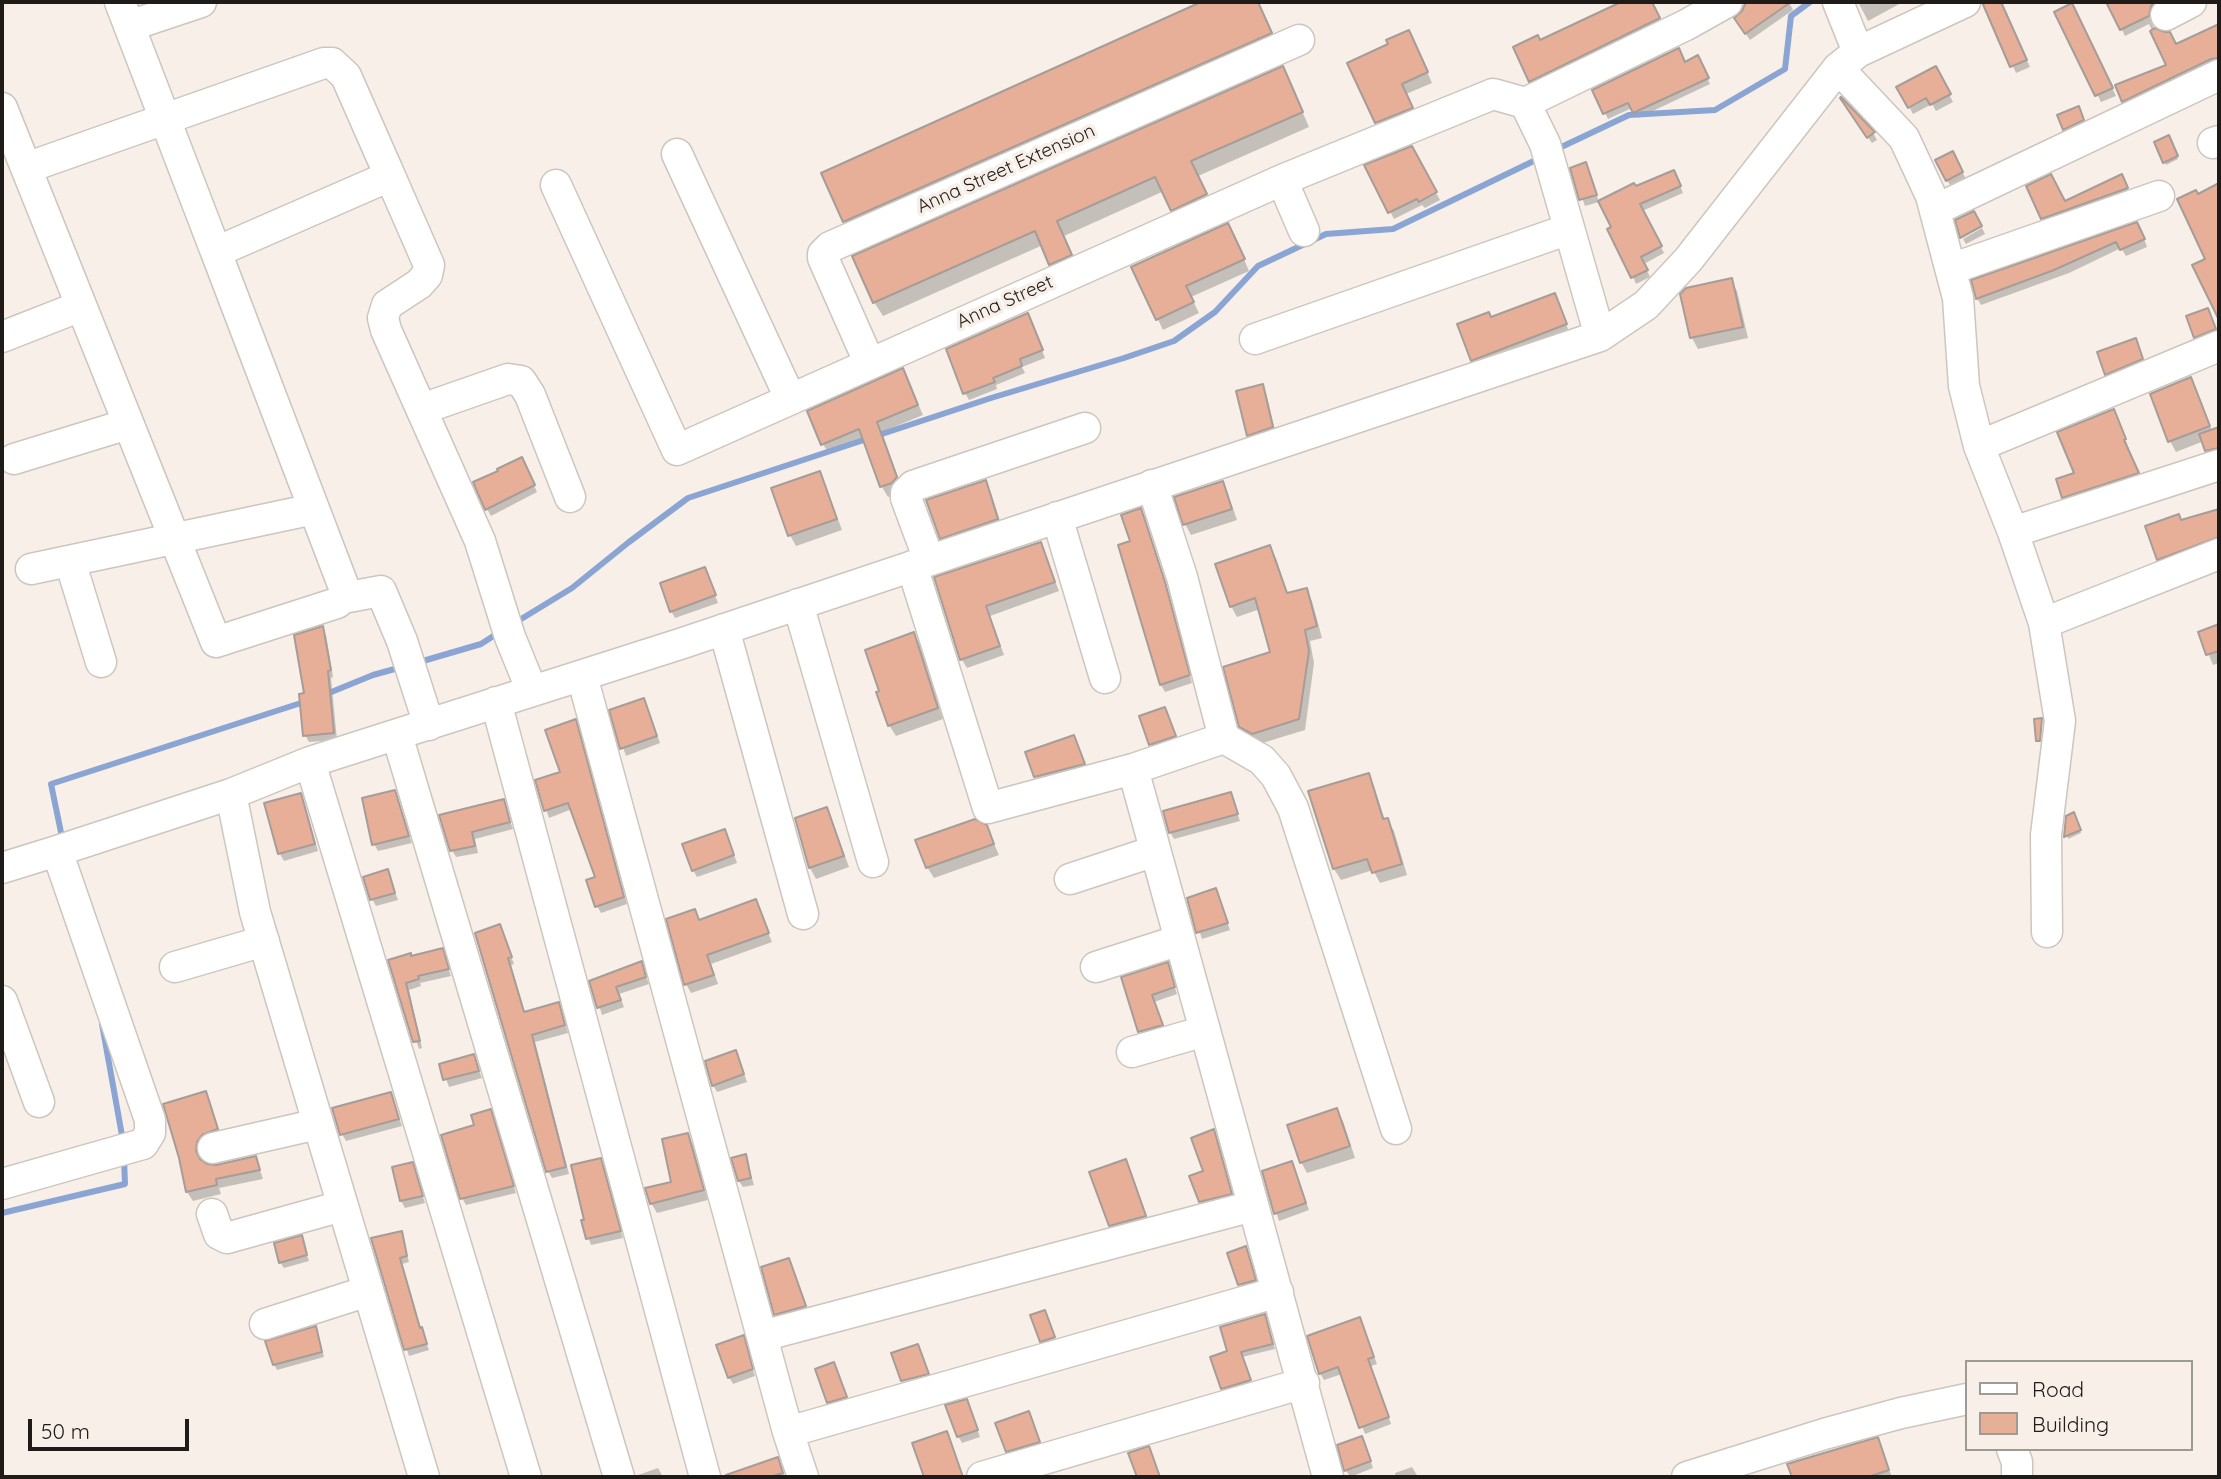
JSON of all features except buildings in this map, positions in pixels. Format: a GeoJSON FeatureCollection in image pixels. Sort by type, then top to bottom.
{"type":"FeatureCollection","features":[{"type":"Feature","properties":{"kind":"street"},"geometry":{"type":"LineString","coordinates":[[201,2],[124,14],[345,590],[343,598]]}},
{"type":"Feature","properties":{"kind":"street"},"geometry":{"type":"LineString","coordinates":[[1600,336],[1548,154],[1525,103],[1686,25],[1727,2]]}},
{"type":"Feature","properties":{"kind":"street"},"geometry":{"type":"LineString","coordinates":[[1838,2],[1848,60],[1904,138],[1931,196],[1958,298],[1964,386],[1979,446],[2013,532],[2044,623],[2060,721],[2046,825],[2047,932]]}},
{"type":"Feature","properties":{"kind":"street"},"geometry":{"type":"LineString","coordinates":[[2,868],[230,794],[310,762],[582,676],[1600,336],[1646,305],[1688,260],[1848,60],[1965,2]]}},
{"type":"Feature","properties":{"kind":"street","name":"Anna Street Extension"},"geometry":{"type":"LineString","coordinates":[[869,362],[823,258],[823,254],[830,247],[1299,40]]}},
{"type":"Feature","properties":{"kind":"street"},"geometry":{"type":"LineString","coordinates":[[26,168],[324,63],[332,63],[346,76],[429,265],[427,275],[419,284],[387,305],[383,318],[386,330],[480,541],[510,636],[532,691]]}},
{"type":"Feature","properties":{"kind":"street"},"geometry":{"type":"LineString","coordinates":[[1935,210],[2219,75]]}},
{"type":"Feature","properties":{"kind":"street","name":"Anna Street"},"geometry":{"type":"LineString","coordinates":[[556,185],[677,450],[869,362],[1282,180],[1493,94],[1525,103]]}},
{"type":"Feature","properties":{"kind":"street"},"geometry":{"type":"LineString","coordinates":[[2,108],[216,642],[337,603],[343,598],[381,591],[402,641],[429,724]]}},
{"type":"Feature","properties":{"kind":"street"},"geometry":{"type":"LineString","coordinates":[[677,154],[790,398]]}},
{"type":"Feature","properties":{"kind":"street"},"geometry":{"type":"LineString","coordinates":[[215,251],[390,176]]}},
{"type":"Feature","properties":{"kind":"street"},"geometry":{"type":"LineString","coordinates":[[1282,180],[1304,231]]}},
{"type":"Feature","properties":{"kind":"street"},"geometry":{"type":"LineString","coordinates":[[1951,269],[2159,196]]}},
{"type":"Feature","properties":{"kind":"street"},"geometry":{"type":"LineString","coordinates":[[1255,339],[1569,229]]}},
{"type":"Feature","properties":{"kind":"street"},"geometry":{"type":"LineString","coordinates":[[2,337],[81,306]]}},
{"type":"Feature","properties":{"kind":"street"},"geometry":{"type":"LineString","coordinates":[[1979,446],[2219,346]]}},
{"type":"Feature","properties":{"kind":"street"},"geometry":{"type":"LineString","coordinates":[[422,409],[508,379],[521,381],[530,395],[570,497]]}},
{"type":"Feature","properties":{"kind":"street"},"geometry":{"type":"LineString","coordinates":[[14,459],[128,424]]}},
{"type":"Feature","properties":{"kind":"street"},"geometry":{"type":"LineString","coordinates":[[1085,428],[913,485],[906,493],[920,563],[988,808],[1133,769],[1224,738]]}},
{"type":"Feature","properties":{"kind":"street"},"geometry":{"type":"LineString","coordinates":[[2013,532],[2219,465]]}},
{"type":"Feature","properties":{"kind":"street"},"geometry":{"type":"LineString","coordinates":[[1152,485],[1182,577],[1224,738],[1262,760],[1276,776],[1293,808],[1396,1129]]}},
{"type":"Feature","properties":{"kind":"street"},"geometry":{"type":"LineString","coordinates":[[31,569],[314,509]]}},
{"type":"Feature","properties":{"kind":"street"},"geometry":{"type":"LineString","coordinates":[[1057,517],[1105,678]]}},
{"type":"Feature","properties":{"kind":"street"},"geometry":{"type":"LineString","coordinates":[[2044,623],[2219,554]]}},
{"type":"Feature","properties":{"kind":"street"},"geometry":{"type":"LineString","coordinates":[[70,561],[101,662]]}},
{"type":"Feature","properties":{"kind":"street"},"geometry":{"type":"LineString","coordinates":[[798,604],[873,862]]}},
{"type":"Feature","properties":{"kind":"street"},"geometry":{"type":"LineString","coordinates":[[724,629],[803,914]]}},
{"type":"Feature","properties":{"kind":"street"},"geometry":{"type":"LineString","coordinates":[[582,676],[788,1432],[803,1477]]}},
{"type":"Feature","properties":{"kind":"street"},"geometry":{"type":"LineString","coordinates":[[496,702],[705,1477]]}},
{"type":"Feature","properties":{"kind":"street"},"geometry":{"type":"LineString","coordinates":[[397,735],[619,1477]]}},
{"type":"Feature","properties":{"kind":"street"},"geometry":{"type":"LineString","coordinates":[[310,762],[526,1477]]}},
{"type":"Feature","properties":{"kind":"street"},"geometry":{"type":"LineString","coordinates":[[1133,769],[1328,1477]]}},
{"type":"Feature","properties":{"kind":"street"},"geometry":{"type":"LineString","coordinates":[[230,794],[264,941],[424,1477]]}},
{"type":"Feature","properties":{"kind":"street"},"geometry":{"type":"LineString","coordinates":[[2,1184],[143,1144],[150,1133],[150,1120],[57,851]]}},
{"type":"Feature","properties":{"kind":"street"},"geometry":{"type":"LineString","coordinates":[[1070,879],[1155,851]]}},
{"type":"Feature","properties":{"kind":"street"},"geometry":{"type":"LineString","coordinates":[[1096,967],[1180,940]]}},
{"type":"Feature","properties":{"kind":"street"},"geometry":{"type":"LineString","coordinates":[[175,967],[264,941]]}},
{"type":"Feature","properties":{"kind":"street"},"geometry":{"type":"LineString","coordinates":[[2,1001],[39,1102]]}},
{"type":"Feature","properties":{"kind":"street"},"geometry":{"type":"LineString","coordinates":[[1132,1052],[1205,1031]]}},
{"type":"Feature","properties":{"kind":"street"},"geometry":{"type":"LineString","coordinates":[[214,1148],[318,1124]]}},
{"type":"Feature","properties":{"kind":"street"},"geometry":{"type":"LineString","coordinates":[[212,1214],[219,1234],[227,1238],[342,1206]]}},
{"type":"Feature","properties":{"kind":"street"},"geometry":{"type":"LineString","coordinates":[[762,1336],[1253,1206]]}},
{"type":"Feature","properties":{"kind":"street"},"geometry":{"type":"LineString","coordinates":[[265,1324],[368,1292]]}},
{"type":"Feature","properties":{"kind":"street"},"geometry":{"type":"LineString","coordinates":[[788,1432],[1278,1292]]}},
{"type":"Feature","properties":{"kind":"street"},"geometry":{"type":"LineString","coordinates":[[982,1477],[1304,1383]]}},
{"type":"Feature","properties":{"kind":"street"},"geometry":{"type":"LineString","coordinates":[[1686,1477],[1863,1423],[1966,1399]]}},
{"type":"Feature","properties":{"kind":"street"},"geometry":{"type":"LineString","coordinates":[[2013,1451],[2017,1462],[2017,1477]]}},
{"type":"Feature","properties":{"kind":"waterway"},"geometry":{"type":"LineString","coordinates":[[1555,150],[1629,115],[1715,110],[1785,69],[1791,16],[1810,2]]}},
{"type":"Feature","properties":{"kind":"waterway"},"geometry":{"type":"LineString","coordinates":[[513,624],[572,588],[688,498],[1174,341],[1215,312],[1258,266],[1326,234],[1393,229],[1542,157]]}},
{"type":"Feature","properties":{"kind":"waterway"},"geometry":{"type":"LineString","coordinates":[[416,663],[481,644],[501,631]]}},
{"type":"Feature","properties":{"kind":"waterway"},"geometry":{"type":"LineString","coordinates":[[324,695],[373,675],[402,667]]}},
{"type":"Feature","properties":{"kind":"waterway"},"geometry":{"type":"LineString","coordinates":[[63,842],[51,784],[307,701]]}},
{"type":"Feature","properties":{"kind":"waterway"},"geometry":{"type":"LineString","coordinates":[[102,1024],[123,1141]]}},
{"type":"Feature","properties":{"kind":"waterway"},"geometry":{"type":"LineString","coordinates":[[2,1213],[125,1184],[124,1159]]}}]}
